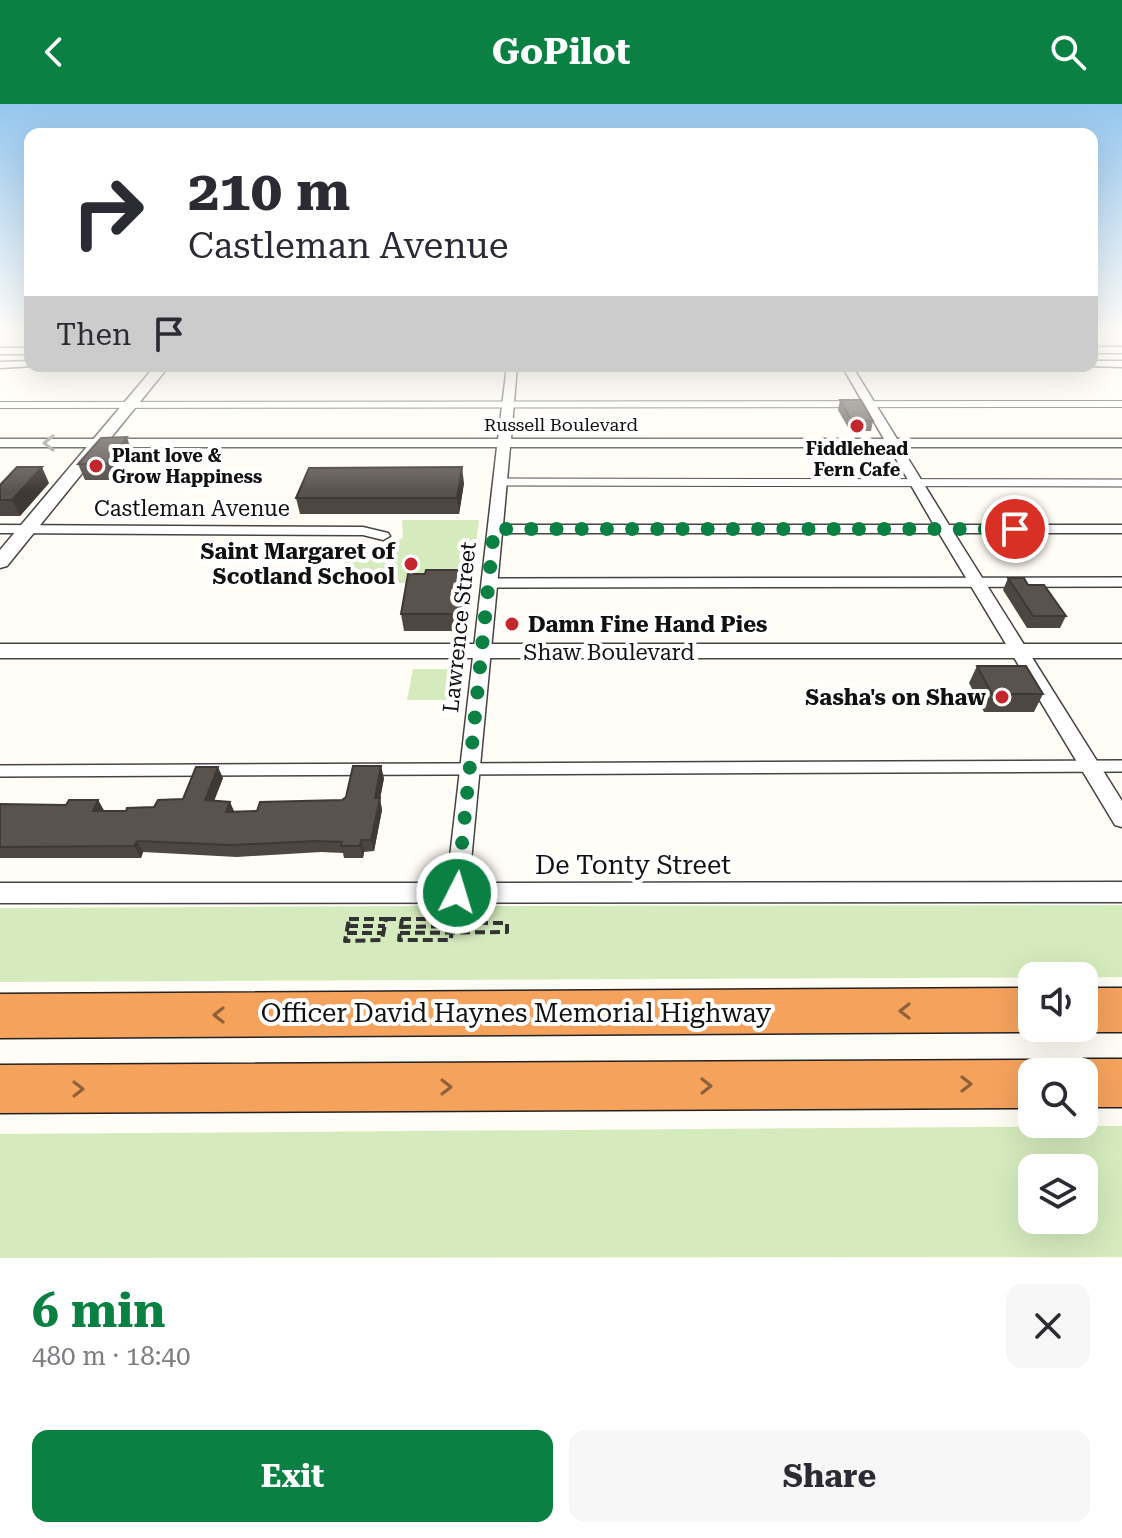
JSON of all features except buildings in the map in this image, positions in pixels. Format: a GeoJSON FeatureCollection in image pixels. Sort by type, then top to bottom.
{"type":"FeatureCollection","features":[{"type":"Feature","properties":{"kind":"highway","name":"Officer David Haynes Memorial Highway"},"geometry":{"type":"LineString","coordinates":[[0,1016],[1018,1010]]}},
{"type":"Feature","properties":{"kind":"highway"},"geometry":{"type":"LineString","coordinates":[[1098,1010],[1122,1010]]}},
{"type":"Feature","properties":{"kind":"highway"},"geometry":{"type":"LineString","coordinates":[[1098,1083],[1122,1083]]}},
{"type":"Feature","properties":{"kind":"highway"},"geometry":{"type":"LineString","coordinates":[[0,1089],[1018,1084]]}},
{"type":"Feature","properties":{"kind":"street"},"geometry":{"type":"LineString","coordinates":[[0,562],[147,384]]}},
{"type":"Feature","properties":{"kind":"street","name":"Lawrence Street"},"geometry":{"type":"LineString","coordinates":[[457,893],[510,384]]}},
{"type":"Feature","properties":{"kind":"street"},"geometry":{"type":"LineString","coordinates":[[857,384],[1017,652],[1122,819]]}},
{"type":"Feature","properties":{"kind":"street","name":"Russell Boulevard"},"geometry":{"type":"LineString","coordinates":[[0,443],[1122,443]]}},
{"type":"Feature","properties":{"kind":"street","name":"Castleman Avenue"},"geometry":{"type":"LineString","coordinates":[[0,529],[363,531],[383,536]]}},
{"type":"Feature","properties":{"kind":"street"},"geometry":{"type":"LineString","coordinates":[[494,529],[1122,529]]}},
{"type":"Feature","properties":{"kind":"street","name":"Shaw Boulevard"},"geometry":{"type":"LineString","coordinates":[[0,651],[1122,651]]}},
{"type":"Feature","properties":{"kind":"street","name":"De Tonty Street"},"geometry":{"type":"LineString","coordinates":[[0,893],[1122,892]]}},
{"type":"Feature","properties":{"kind":"lane"},"geometry":{"type":"LineString","coordinates":[[0,405],[1122,404]]}},
{"type":"Feature","properties":{"kind":"lane"},"geometry":{"type":"LineString","coordinates":[[498,482],[1122,483]]}},
{"type":"Feature","properties":{"kind":"lane"},"geometry":{"type":"LineString","coordinates":[[488,583],[1122,582]]}},
{"type":"Feature","properties":{"kind":"lane"},"geometry":{"type":"LineString","coordinates":[[0,771],[1122,766]]}},
{"type":"Feature","properties":{"kind":"path"},"geometry":{"type":"LineString","coordinates":[[386,919],[384,933],[346,933],[349,919],[434,917],[461,923],[507,923],[507,932],[451,933]]}},
{"type":"Feature","properties":{"kind":"path"},"geometry":{"type":"LineString","coordinates":[[367,926],[368,919]]}},
{"type":"Feature","properties":{"kind":"path"},"geometry":{"type":"LineString","coordinates":[[402,919],[399,940],[451,940],[452,919]]}},
{"type":"Feature","properties":{"kind":"path"},"geometry":{"type":"LineString","coordinates":[[348,926],[385,926]]}},
{"type":"Feature","properties":{"kind":"path"},"geometry":{"type":"LineString","coordinates":[[401,927],[452,926]]}},
{"type":"Feature","properties":{"kind":"green space"},"geometry":{"type":"Polygon","coordinates":[[[402,520],[479,520],[471,583],[337,583],[351,544],[391,545],[403,537],[402,520]]]}},
{"type":"Feature","properties":{"kind":"green space"},"geometry":{"type":"Polygon","coordinates":[[[413,669],[458,669],[454,700],[407,700],[413,669]]]}},
{"type":"Feature","properties":{"kind":"green space"},"geometry":{"type":"Polygon","coordinates":[[[1122,905],[1122,977],[1098,977],[1098,962],[1018,962],[1018,977],[0,982],[0,908],[428,906],[431,912],[427,916],[441,916],[442,912],[437,912],[443,906],[1122,905]]]}},
{"type":"Feature","properties":{"kind":"green space"},"geometry":{"type":"Polygon","coordinates":[[[1098,1126],[1122,1126],[1122,1257],[0,1258],[0,1134],[1018,1127],[1018,1138],[1098,1138],[1098,1126]]]}},
{"type":"Feature","properties":{"kind":"place","name":"Fiddlehead Fern Cafe"},"geometry":{"type":"Point","coordinates":[857,426]}},
{"type":"Feature","properties":{"kind":"place","name":"Plant love & Grow Happiness"},"geometry":{"type":"Point","coordinates":[96,466]}},
{"type":"Feature","properties":{"kind":"place","name":"Saint Margaret of Scotland School"},"geometry":{"type":"Point","coordinates":[411,564]}},
{"type":"Feature","properties":{"kind":"place","name":"Damn Fine Hand Pies"},"geometry":{"type":"Point","coordinates":[512,624]}},
{"type":"Feature","properties":{"kind":"place","name":"Sasha's on Shaw"},"geometry":{"type":"Point","coordinates":[1002,697]}},
{"type":"Feature","properties":{"kind":"route"},"geometry":{"type":"LineString","coordinates":[[457,893],[494,529],[1015,529]]}}]}
